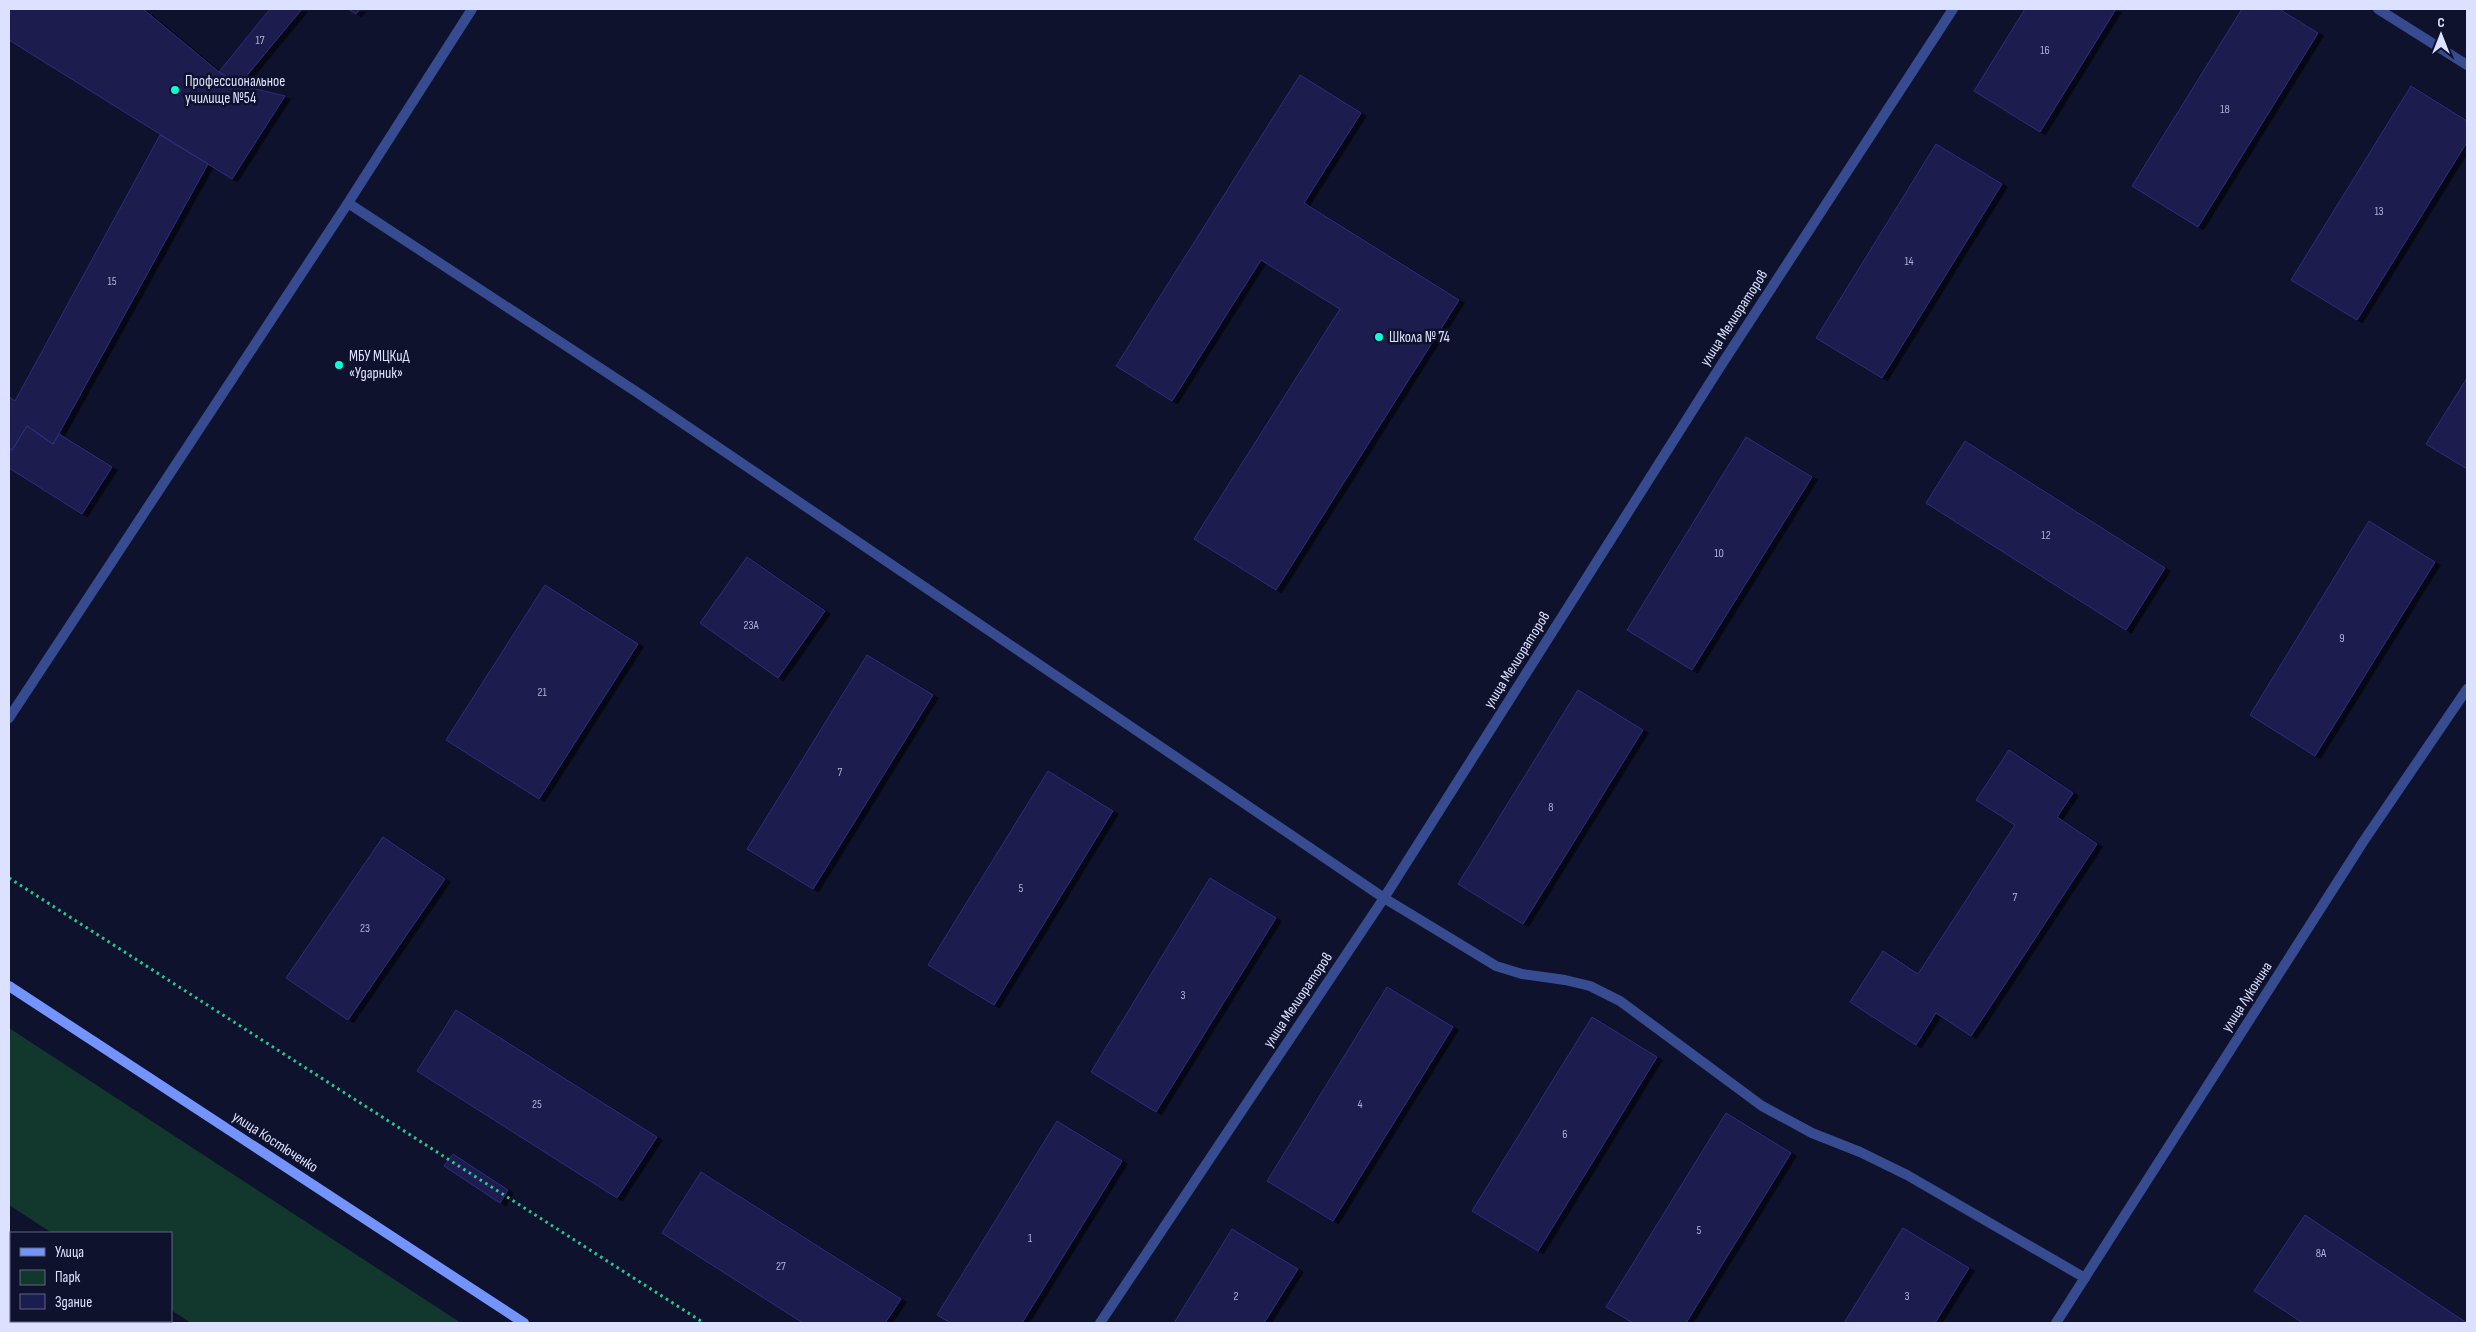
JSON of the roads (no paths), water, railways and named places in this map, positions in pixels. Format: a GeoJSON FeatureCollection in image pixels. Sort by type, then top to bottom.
{"type":"FeatureCollection","features":[{"type":"Feature","properties":{"kind":"street"},"geometry":{"type":"LineString","coordinates":[[9,718],[348,203],[472,9]]}},
{"type":"Feature","properties":{"kind":"street","name":"улица Мелиораторов"},"geometry":{"type":"LineString","coordinates":[[1100,1323],[1384,898],[1720,367],[1953,9]]}},
{"type":"Feature","properties":{"kind":"street"},"geometry":{"type":"LineString","coordinates":[[2378,9],[2467,65]]}},
{"type":"Feature","properties":{"kind":"street"},"geometry":{"type":"LineString","coordinates":[[348,203],[643,397],[1384,898],[1496,966],[1522,974],[1565,980],[1590,986],[1620,1001],[1762,1106],[1812,1133],[1860,1152],[1906,1175],[2085,1278]]}},
{"type":"Feature","properties":{"kind":"street","name":"улица Луконина"},"geometry":{"type":"LineString","coordinates":[[2056,1323],[2364,842],[2467,689]]}},
{"type":"Feature","properties":{"kind":"street","name":"улица Костюченко"},"geometry":{"type":"LineString","coordinates":[[9,986],[524,1323]]}},
{"type":"Feature","properties":{"kind":"place","name":"Профессиональное училище №54"},"geometry":{"type":"Point","coordinates":[175,90]}},
{"type":"Feature","properties":{"kind":"place","name":"Школа № 74"},"geometry":{"type":"Point","coordinates":[1379,337]}},
{"type":"Feature","properties":{"kind":"place","name":"МБУ МЦКиД «Ударник»"},"geometry":{"type":"Point","coordinates":[339,365]}}]}
